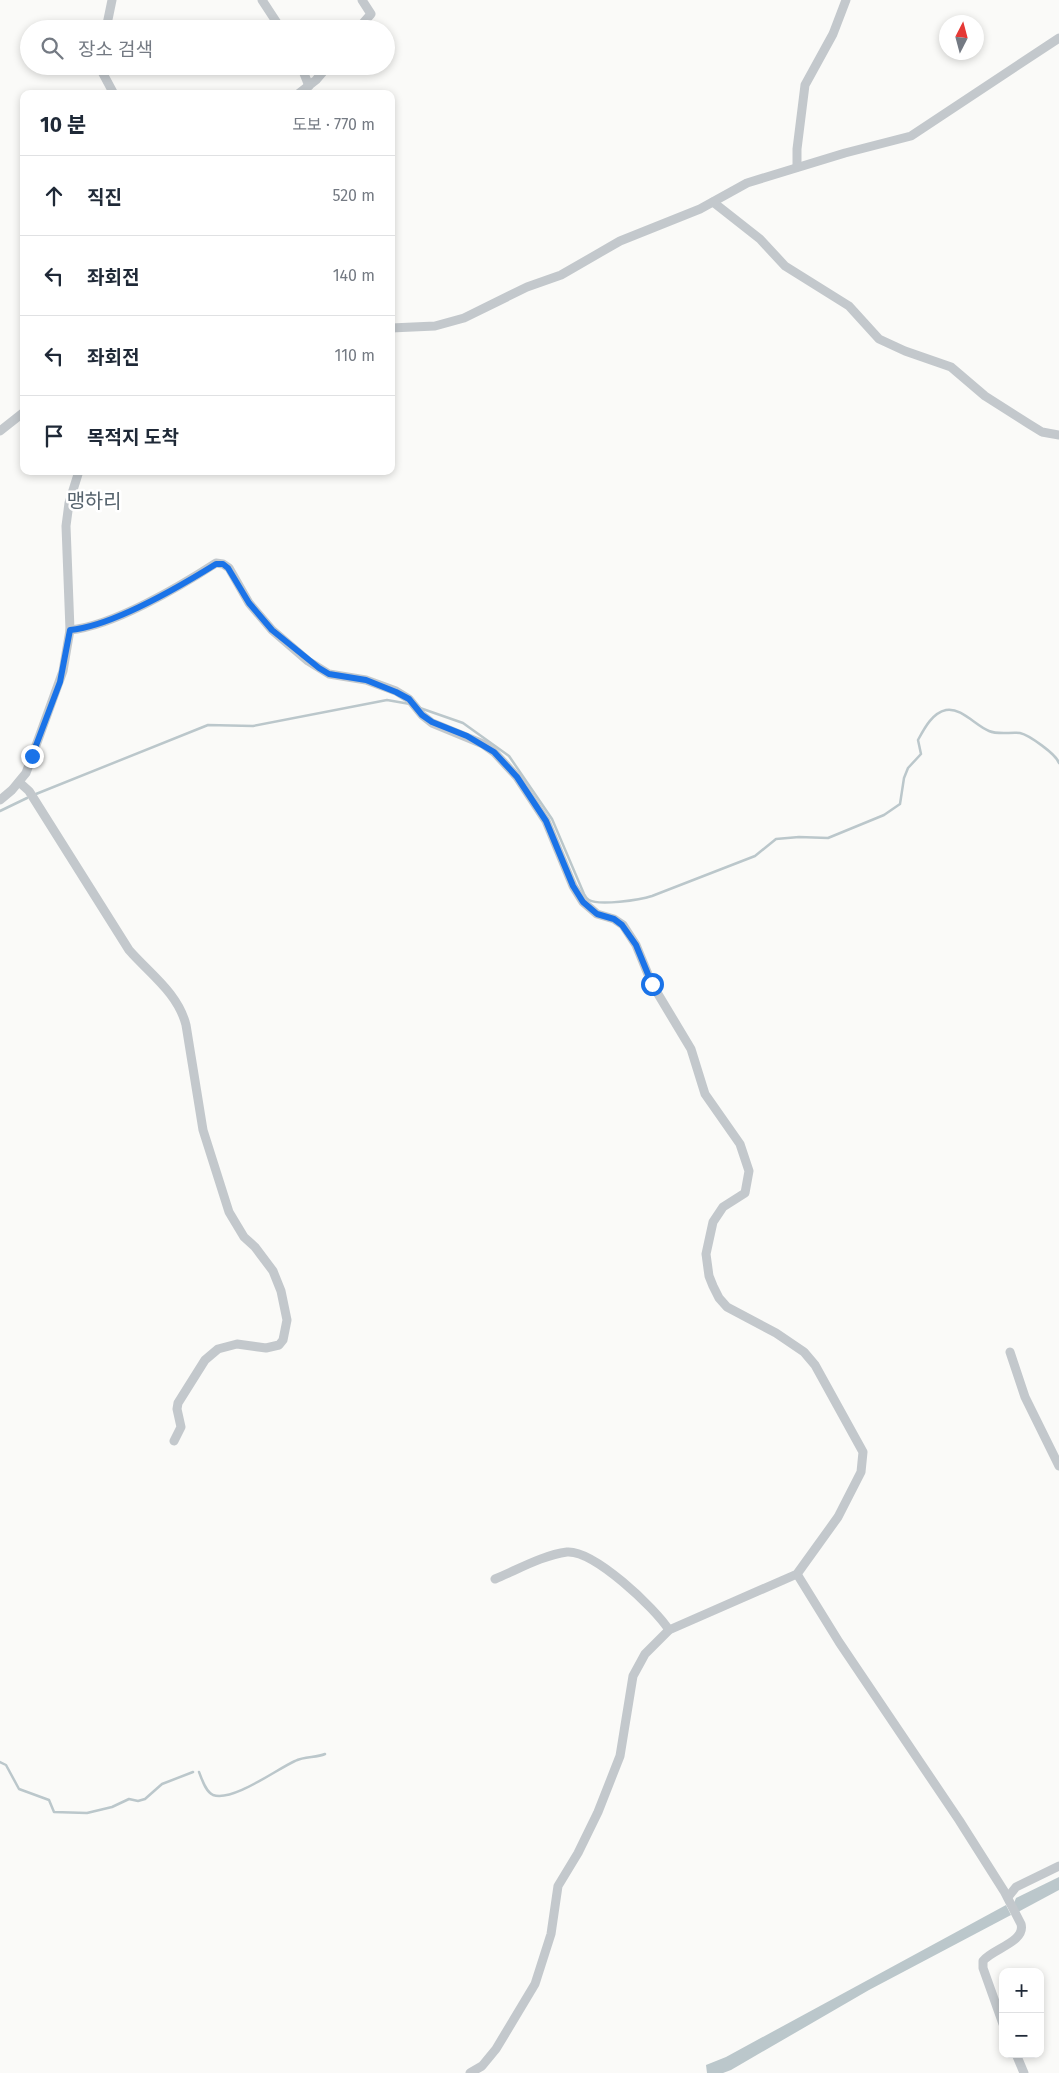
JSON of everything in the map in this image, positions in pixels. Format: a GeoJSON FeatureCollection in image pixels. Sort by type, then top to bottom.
{"type":"FeatureCollection","features":[{"type":"Feature","properties":{"kind":"street"},"geometry":{"type":"LineString","coordinates":[[108,20],[112,0]]}},
{"type":"Feature","properties":{"kind":"street"},"geometry":{"type":"LineString","coordinates":[[262,0],[275,20]]}},
{"type":"Feature","properties":{"kind":"street"},"geometry":{"type":"LineString","coordinates":[[362,0],[371,14],[366,20]]}},
{"type":"Feature","properties":{"kind":"street"},"geometry":{"type":"LineString","coordinates":[[797,167],[796,156],[805,85],[833,34],[846,0]]}},
{"type":"Feature","properties":{"kind":"street"},"geometry":{"type":"LineString","coordinates":[[395,328],[442,324],[471,315],[527,287],[561,275],[620,241],[678,219],[747,183],[797,167],[911,136],[1059,38]]}},
{"type":"Feature","properties":{"kind":"street"},"geometry":{"type":"LineString","coordinates":[[104,75],[112,90]]}},
{"type":"Feature","properties":{"kind":"street"},"geometry":{"type":"LineString","coordinates":[[305,75],[309,86]]}},
{"type":"Feature","properties":{"kind":"street"},"geometry":{"type":"LineString","coordinates":[[304,90],[319,75]]}},
{"type":"Feature","properties":{"kind":"street"},"geometry":{"type":"LineString","coordinates":[[713,202],[760,239],[785,266],[849,306],[879,339],[900,349],[951,367],[985,396],[1029,424],[1042,432],[1059,435]]}},
{"type":"Feature","properties":{"kind":"street"},"geometry":{"type":"LineString","coordinates":[[0,431],[20,415]]}},
{"type":"Feature","properties":{"kind":"street"},"geometry":{"type":"LineString","coordinates":[[0,800],[26,773],[60,682],[70,630],[66,526],[78,475]]}},
{"type":"Feature","properties":{"kind":"street"},"geometry":{"type":"LineString","coordinates":[[70,630],[82,629],[123,613],[168,591],[216,564],[223,564],[228,568],[249,603],[272,630],[308,661],[329,674],[366,680],[396,692],[409,699],[422,715],[432,722],[483,744],[494,752],[517,777],[546,821],[573,886],[583,902],[597,914],[614,919],[630,934],[652,984],[691,1049],[705,1094],[740,1144],[747,1159],[749,1179],[746,1193],[723,1207],[718,1213],[707,1244],[709,1276],[719,1298],[727,1307],[776,1333],[804,1352],[863,1452],[861,1472],[842,1511],[806,1565],[797,1574],[669,1630],[651,1646],[633,1676],[620,1756],[598,1812],[578,1853],[558,1886],[552,1934],[535,1984],[496,2049],[482,2066],[470,2073]]}},
{"type":"Feature","properties":{"kind":"street"},"geometry":{"type":"LineString","coordinates":[[19,782],[29,792],[129,950],[149,973],[169,991],[181,1010],[186,1025],[203,1130],[229,1212],[244,1238],[255,1247],[273,1271],[281,1291],[287,1320],[283,1340],[279,1345],[266,1348],[227,1345],[205,1360],[178,1404],[177,1409],[181,1427],[174,1441]]}},
{"type":"Feature","properties":{"kind":"street"},"geometry":{"type":"LineString","coordinates":[[1010,1352],[1025,1397],[1059,1466]]}},
{"type":"Feature","properties":{"kind":"street"},"geometry":{"type":"LineString","coordinates":[[495,1579],[549,1557],[568,1552],[578,1553],[623,1582],[660,1615],[669,1630]]}},
{"type":"Feature","properties":{"kind":"street"},"geometry":{"type":"LineString","coordinates":[[797,1574],[834,1634],[959,1820],[1009,1900],[1022,1928],[1019,1935],[983,1961],[983,1968],[999,2013]]}},
{"type":"Feature","properties":{"kind":"street"},"geometry":{"type":"LineString","coordinates":[[1009,1900],[1016,1887],[1059,1866]]}},
{"type":"Feature","properties":{"kind":"street"},"geometry":{"type":"LineString","coordinates":[[1018,2058],[1024,2073]]}},
{"type":"Feature","properties":{"kind":"shaded area"},"geometry":{"type":"Polygon","coordinates":[[[1059,1877],[1059,1890],[1018,1912],[1014,1903],[1016,1898],[1059,1877]]]}},
{"type":"Feature","properties":{"kind":"shaded area"},"geometry":{"type":"Polygon","coordinates":[[[1006,1905],[1011,1915],[869,1990],[731,2070],[723,2073],[707,2073],[706,2065],[726,2057],[1006,1905]]]}},
{"type":"Feature","properties":{"kind":"waterway"},"geometry":{"type":"LineString","coordinates":[[36,794],[208,725],[253,726],[387,700],[410,704]]}},
{"type":"Feature","properties":{"kind":"waterway"},"geometry":{"type":"LineString","coordinates":[[420,708],[463,723],[509,756],[552,819],[585,896],[594,902],[629,901],[652,896],[755,856],[776,839],[799,837],[828,838],[884,815],[900,804],[904,778],[908,768],[921,754],[918,740],[923,731],[937,714],[946,710],[957,711],[984,729],[993,732],[1024,734],[1048,750],[1059,763]]}},
{"type":"Feature","properties":{"kind":"waterway"},"geometry":{"type":"LineString","coordinates":[[0,811],[27,798]]}},
{"type":"Feature","properties":{"kind":"waterway"},"geometry":{"type":"LineString","coordinates":[[199,1772],[208,1791],[213,1795],[222,1796],[232,1794],[255,1784],[299,1759],[325,1754]]}},
{"type":"Feature","properties":{"kind":"waterway"},"geometry":{"type":"LineString","coordinates":[[0,1762],[6,1765],[19,1789],[49,1800],[54,1812],[87,1813],[112,1807],[129,1799],[138,1801],[145,1799],[162,1784],[193,1772]]}},
{"type":"Feature","properties":{"kind":"district","name":"맹하리"},"geometry":{"type":"Point","coordinates":[94,501]}},
{"type":"Feature","properties":{"kind":"route"},"geometry":{"type":"LineString","coordinates":[[32,756],[60,682],[70,630],[82,629],[123,613],[168,591],[216,564],[223,564],[235,578],[249,603],[272,630],[308,661],[329,674],[366,680],[382,685],[409,699],[422,715],[432,722],[467,736],[494,752],[517,777],[546,821],[573,886],[583,902],[590,910],[597,914],[614,919],[630,934],[652,984]]}}]}
